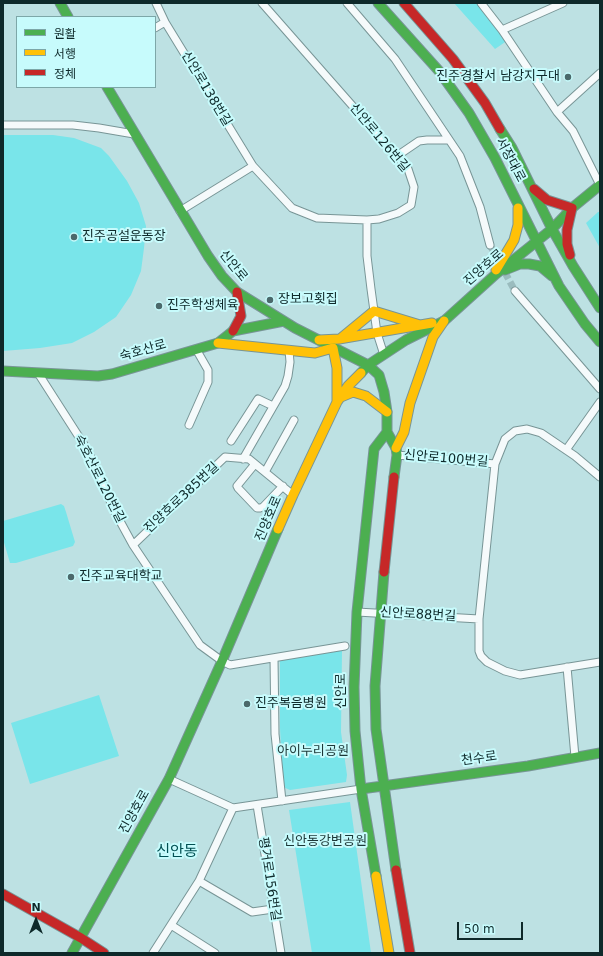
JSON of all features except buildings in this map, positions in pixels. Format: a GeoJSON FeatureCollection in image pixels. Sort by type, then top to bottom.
{"type":"FeatureCollection","features":[{"type":"Feature","properties":{"kind":"street"},"geometry":{"type":"LineString","coordinates":[[60,3],[67,16]]}},
{"type":"Feature","properties":{"kind":"street","name":"신안로138번길"},"geometry":{"type":"LineString","coordinates":[[156,3],[165,22],[253,166]]}},
{"type":"Feature","properties":{"kind":"street","name":"신안로126번길"},"geometry":{"type":"LineString","coordinates":[[253,166],[292,208],[317,218],[367,220],[398,212],[411,205],[414,187],[408,169],[262,3]]}},
{"type":"Feature","properties":{"kind":"street","name":"진양호로"},"geometry":{"type":"LineString","coordinates":[[347,3],[395,59],[460,156],[480,207],[490,245]]}},
{"type":"Feature","properties":{"kind":"street","name":"서장대로"},"geometry":{"type":"LineString","coordinates":[[378,3],[439,71],[469,113],[495,158],[555,277],[569,301],[600,342]]}},
{"type":"Feature","properties":{"kind":"street","name":"서장대로"},"geometry":{"type":"LineString","coordinates":[[404,3],[453,60],[485,103],[512,148],[552,229],[573,266],[600,308]]}},
{"type":"Feature","properties":{"kind":"street"},"geometry":{"type":"LineString","coordinates":[[481,3],[502,30],[557,112],[573,131],[600,185]]}},
{"type":"Feature","properties":{"kind":"street"},"geometry":{"type":"LineString","coordinates":[[502,30],[562,3]]}},
{"type":"Feature","properties":{"kind":"street"},"geometry":{"type":"LineString","coordinates":[[156,27],[165,22]]}},
{"type":"Feature","properties":{"kind":"street"},"geometry":{"type":"LineString","coordinates":[[557,112],[600,73]]}},
{"type":"Feature","properties":{"kind":"street","name":"신안로"},"geometry":{"type":"LineString","coordinates":[[108,88],[208,256],[222,276],[237,292],[284,321],[368,365],[379,375],[384,392],[387,412],[387,432],[396,451]]}},
{"type":"Feature","properties":{"kind":"street"},"geometry":{"type":"LineString","coordinates":[[3,125],[74,125],[134,134]]}},
{"type":"Feature","properties":{"kind":"street"},"geometry":{"type":"LineString","coordinates":[[397,156],[419,141],[449,140]]}},
{"type":"Feature","properties":{"kind":"street"},"geometry":{"type":"LineString","coordinates":[[180,211],[253,166]]}},
{"type":"Feature","properties":{"kind":"street","name":"진양호로"},"geometry":{"type":"LineString","coordinates":[[72,953],[168,779],[222,661],[294,496],[339,400],[348,386],[368,365],[406,340],[444,321],[493,276],[552,229],[572,208],[600,185]]}},
{"type":"Feature","properties":{"kind":"street"},"geometry":{"type":"LineString","coordinates":[[531,186],[547,200],[572,208],[567,230],[567,244],[573,266]]}},
{"type":"Feature","properties":{"kind":"street"},"geometry":{"type":"LineString","coordinates":[[493,276],[514,240],[518,225],[518,206]]}},
{"type":"Feature","properties":{"kind":"street"},"geometry":{"type":"LineString","coordinates":[[367,220],[367,256],[377,333],[384,355]]}},
{"type":"Feature","properties":{"kind":"street"},"geometry":{"type":"LineString","coordinates":[[493,276],[520,264],[529,264],[540,266],[555,277]]}},
{"type":"Feature","properties":{"kind":"street"},"geometry":{"type":"LineString","coordinates":[[516,291],[600,389]]}},
{"type":"Feature","properties":{"kind":"street"},"geometry":{"type":"LineString","coordinates":[[233,331],[241,316],[237,292]]}},
{"type":"Feature","properties":{"kind":"street"},"geometry":{"type":"LineString","coordinates":[[374,310],[422,325]]}},
{"type":"Feature","properties":{"kind":"street"},"geometry":{"type":"LineString","coordinates":[[340,339],[374,310]]}},
{"type":"Feature","properties":{"kind":"street","name":"숙호산로"},"geometry":{"type":"LineString","coordinates":[[3,371],[98,376],[112,374],[218,343],[233,331],[284,321]]}},
{"type":"Feature","properties":{"kind":"street"},"geometry":{"type":"LineString","coordinates":[[319,340],[340,339],[444,321]]}},
{"type":"Feature","properties":{"kind":"street"},"geometry":{"type":"LineString","coordinates":[[410,953],[383,786],[376,729],[375,686],[387,534],[396,451],[404,432],[410,403],[433,337],[444,321]]}},
{"type":"Feature","properties":{"kind":"street"},"geometry":{"type":"LineString","coordinates":[[218,343],[315,353],[333,348],[337,368],[339,400],[353,392],[366,396],[387,412]]}},
{"type":"Feature","properties":{"kind":"street"},"geometry":{"type":"LineString","coordinates":[[189,425],[208,382],[208,370],[196,349]]}},
{"type":"Feature","properties":{"kind":"street"},"geometry":{"type":"LineString","coordinates":[[243,459],[285,386],[290,362],[288,350]]}},
{"type":"Feature","properties":{"kind":"street","name":"숙호산로120번길"},"geometry":{"type":"LineString","coordinates":[[38,373],[88,452],[115,512],[133,545],[200,645],[222,661]]}},
{"type":"Feature","properties":{"kind":"street"},"geometry":{"type":"LineString","coordinates":[[231,441],[258,399],[273,406]]}},
{"type":"Feature","properties":{"kind":"street"},"geometry":{"type":"LineString","coordinates":[[566,450],[600,402]]}},
{"type":"Feature","properties":{"kind":"street"},"geometry":{"type":"LineString","coordinates":[[265,472],[294,420]]}},
{"type":"Feature","properties":{"kind":"street","name":"신안로100번길"},"geometry":{"type":"LineString","coordinates":[[479,619],[495,464],[505,439],[515,431],[527,429],[541,433],[566,450],[600,477]]}},
{"type":"Feature","properties":{"kind":"street","name":"신안로"},"geometry":{"type":"LineString","coordinates":[[387,432],[374,449],[357,612],[354,687],[355,731],[361,789],[388,953]]}},
{"type":"Feature","properties":{"kind":"street","name":"신안로100번길"},"geometry":{"type":"LineString","coordinates":[[396,451],[495,464]]}},
{"type":"Feature","properties":{"kind":"street","name":"진양호로385번길"},"geometry":{"type":"LineString","coordinates":[[133,545],[225,457],[248,459],[294,496]]}},
{"type":"Feature","properties":{"kind":"street"},"geometry":{"type":"LineString","coordinates":[[255,464],[237,486],[257,508],[263,507],[283,486]]}},
{"type":"Feature","properties":{"kind":"street","name":"신안로88번길"},"geometry":{"type":"LineString","coordinates":[[357,612],[479,619]]}},
{"type":"Feature","properties":{"kind":"street"},"geometry":{"type":"LineString","coordinates":[[479,619],[479,651],[481,656],[487,662],[505,671],[520,675],[600,662]]}},
{"type":"Feature","properties":{"kind":"street"},"geometry":{"type":"LineString","coordinates":[[222,661],[230,665],[345,646]]}},
{"type":"Feature","properties":{"kind":"street"},"geometry":{"type":"LineString","coordinates":[[274,658],[275,734],[282,801]]}},
{"type":"Feature","properties":{"kind":"street"},"geometry":{"type":"LineString","coordinates":[[567,667],[575,757]]}},
{"type":"Feature","properties":{"kind":"street","name":"천수로"},"geometry":{"type":"LineString","coordinates":[[361,789],[528,766],[600,753]]}},
{"type":"Feature","properties":{"kind":"street"},"geometry":{"type":"LineString","coordinates":[[168,779],[233,808],[361,789]]}},
{"type":"Feature","properties":{"kind":"street","name":"평거로156번길"},"geometry":{"type":"LineString","coordinates":[[257,805],[280,953]]}},
{"type":"Feature","properties":{"kind":"street"},"geometry":{"type":"LineString","coordinates":[[153,953],[199,881],[233,808]]}},
{"type":"Feature","properties":{"kind":"street"},"geometry":{"type":"LineString","coordinates":[[199,881],[252,912],[273,909]]}},
{"type":"Feature","properties":{"kind":"street"},"geometry":{"type":"LineString","coordinates":[[3,894],[81,938],[104,953]]}},
{"type":"Feature","properties":{"kind":"street"},"geometry":{"type":"LineString","coordinates":[[171,925],[215,953]]}},
{"type":"Feature","properties":{"kind":"green space"},"geometry":{"type":"Polygon","coordinates":[[[454,3],[481,3],[511,38],[495,49],[454,3]]]}},
{"type":"Feature","properties":{"kind":"green space","name":"진주공설운동장"},"geometry":{"type":"Polygon","coordinates":[[[3,135],[53,135],[74,138],[101,148],[109,156],[127,181],[139,203],[146,226],[141,271],[131,295],[116,317],[94,332],[72,343],[40,348],[3,351],[3,135]]]}},
{"type":"Feature","properties":{"kind":"green space"},"geometry":{"type":"Polygon","coordinates":[[[598,212],[600,212],[600,248],[586,223],[598,212]]]}},
{"type":"Feature","properties":{"kind":"green space"},"geometry":{"type":"Polygon","coordinates":[[[61,504],[64,506],[75,542],[73,546],[16,563],[10,563],[3,539],[3,521],[61,504]]]}},
{"type":"Feature","properties":{"kind":"green space","name":"아이누리공원"},"geometry":{"type":"Polygon","coordinates":[[[342,650],[341,732],[347,775],[346,782],[290,790],[283,787],[280,728],[280,660],[342,650]]]}},
{"type":"Feature","properties":{"kind":"green space"},"geometry":{"type":"Polygon","coordinates":[[[99,695],[119,756],[30,784],[11,723],[99,695]]]}},
{"type":"Feature","properties":{"kind":"green space","name":"신안동강변공원"},"geometry":{"type":"Polygon","coordinates":[[[350,802],[371,953],[312,953],[289,810],[350,802]]]}},
{"type":"Feature","properties":{"kind":"tunnel"},"geometry":{"type":"LineString","coordinates":[[490,245],[515,291]]}},
{"type":"Feature","properties":{"kind":"traffic: fast"},"geometry":{"type":"LineString","coordinates":[[60,3],[67,16]]}},
{"type":"Feature","properties":{"kind":"traffic: fast"},"geometry":{"type":"LineString","coordinates":[[378,3],[439,71],[469,113],[495,158],[559,286],[585,324],[600,342]]}},
{"type":"Feature","properties":{"kind":"traffic: fast"},"geometry":{"type":"LineString","coordinates":[[108,88],[208,256],[222,276],[237,292],[295,328],[368,365],[379,375],[384,392],[387,412],[387,432],[396,448],[397,455],[394,477]]}},
{"type":"Feature","properties":{"kind":"traffic: fast"},"geometry":{"type":"LineString","coordinates":[[500,129],[512,148],[552,229],[573,266],[600,308]]}},
{"type":"Feature","properties":{"kind":"traffic: fast"},"geometry":{"type":"LineString","coordinates":[[361,373],[368,365],[406,340],[444,321],[496,274],[552,229],[572,208],[600,185]]}},
{"type":"Feature","properties":{"kind":"traffic: fast"},"geometry":{"type":"LineString","coordinates":[[505,270],[520,264],[529,264],[540,266],[552,276]]}},
{"type":"Feature","properties":{"kind":"traffic: fast"},"geometry":{"type":"LineString","coordinates":[[3,371],[98,376],[112,374],[218,343],[233,331],[284,321]]}},
{"type":"Feature","properties":{"kind":"traffic: fast"},"geometry":{"type":"LineString","coordinates":[[376,876],[361,789],[355,731],[354,687],[357,612],[374,449],[387,432]]}},
{"type":"Feature","properties":{"kind":"traffic: fast"},"geometry":{"type":"LineString","coordinates":[[72,953],[169,779],[222,661],[278,529]]}},
{"type":"Feature","properties":{"kind":"traffic: fast"},"geometry":{"type":"LineString","coordinates":[[384,572],[375,686],[376,729],[396,870]]}},
{"type":"Feature","properties":{"kind":"traffic: fast"},"geometry":{"type":"LineString","coordinates":[[361,789],[528,766],[600,753]]}},
{"type":"Feature","properties":{"kind":"traffic: slow"},"geometry":{"type":"LineString","coordinates":[[496,270],[514,240],[518,225],[518,208]]}},
{"type":"Feature","properties":{"kind":"traffic: slow"},"geometry":{"type":"LineString","coordinates":[[340,339],[374,311],[420,325]]}},
{"type":"Feature","properties":{"kind":"traffic: slow"},"geometry":{"type":"LineString","coordinates":[[396,448],[404,432],[410,403],[433,337],[444,321]]}},
{"type":"Feature","properties":{"kind":"traffic: slow"},"geometry":{"type":"LineString","coordinates":[[319,340],[339,339],[432,323]]}},
{"type":"Feature","properties":{"kind":"traffic: slow"},"geometry":{"type":"LineString","coordinates":[[218,343],[315,353],[333,348],[337,368],[337,402]]}},
{"type":"Feature","properties":{"kind":"traffic: slow"},"geometry":{"type":"LineString","coordinates":[[278,529],[337,402],[348,386],[361,373]]}},
{"type":"Feature","properties":{"kind":"traffic: slow"},"geometry":{"type":"LineString","coordinates":[[341,397],[353,392],[366,396],[387,412]]}},
{"type":"Feature","properties":{"kind":"traffic: slow"},"geometry":{"type":"LineString","coordinates":[[376,876],[389,953]]}},
{"type":"Feature","properties":{"kind":"traffic: jam"},"geometry":{"type":"LineString","coordinates":[[404,3],[453,59],[485,103],[500,129]]}},
{"type":"Feature","properties":{"kind":"traffic: jam"},"geometry":{"type":"LineString","coordinates":[[534,189],[547,200],[572,208],[567,230],[567,244],[570,255]]}},
{"type":"Feature","properties":{"kind":"traffic: jam"},"geometry":{"type":"LineString","coordinates":[[233,331],[241,316],[237,292]]}},
{"type":"Feature","properties":{"kind":"traffic: jam"},"geometry":{"type":"LineString","coordinates":[[384,572],[394,477]]}},
{"type":"Feature","properties":{"kind":"traffic: jam"},"geometry":{"type":"LineString","coordinates":[[396,870],[410,953]]}},
{"type":"Feature","properties":{"kind":"traffic: jam"},"geometry":{"type":"LineString","coordinates":[[3,894],[81,938],[104,953]]}},
{"type":"Feature","properties":{"kind":"place","name":"진주경찰서 남강지구대"},"geometry":{"type":"Point","coordinates":[568,77]}},
{"type":"Feature","properties":{"kind":"place","name":"진주공설운동장"},"geometry":{"type":"Point","coordinates":[74,237]}},
{"type":"Feature","properties":{"kind":"place","name":"장보고횟집"},"geometry":{"type":"Point","coordinates":[270,300]}},
{"type":"Feature","properties":{"kind":"place","name":"진주학생체육"},"geometry":{"type":"Point","coordinates":[159,306]}},
{"type":"Feature","properties":{"kind":"place","name":"진주교육대학교"},"geometry":{"type":"Point","coordinates":[71,577]}},
{"type":"Feature","properties":{"kind":"place","name":"진주복음병원"},"geometry":{"type":"Point","coordinates":[247,704]}},
{"type":"Feature","properties":{"kind":"district","name":"신안동"},"geometry":{"type":"Point","coordinates":[177,852]}}]}
